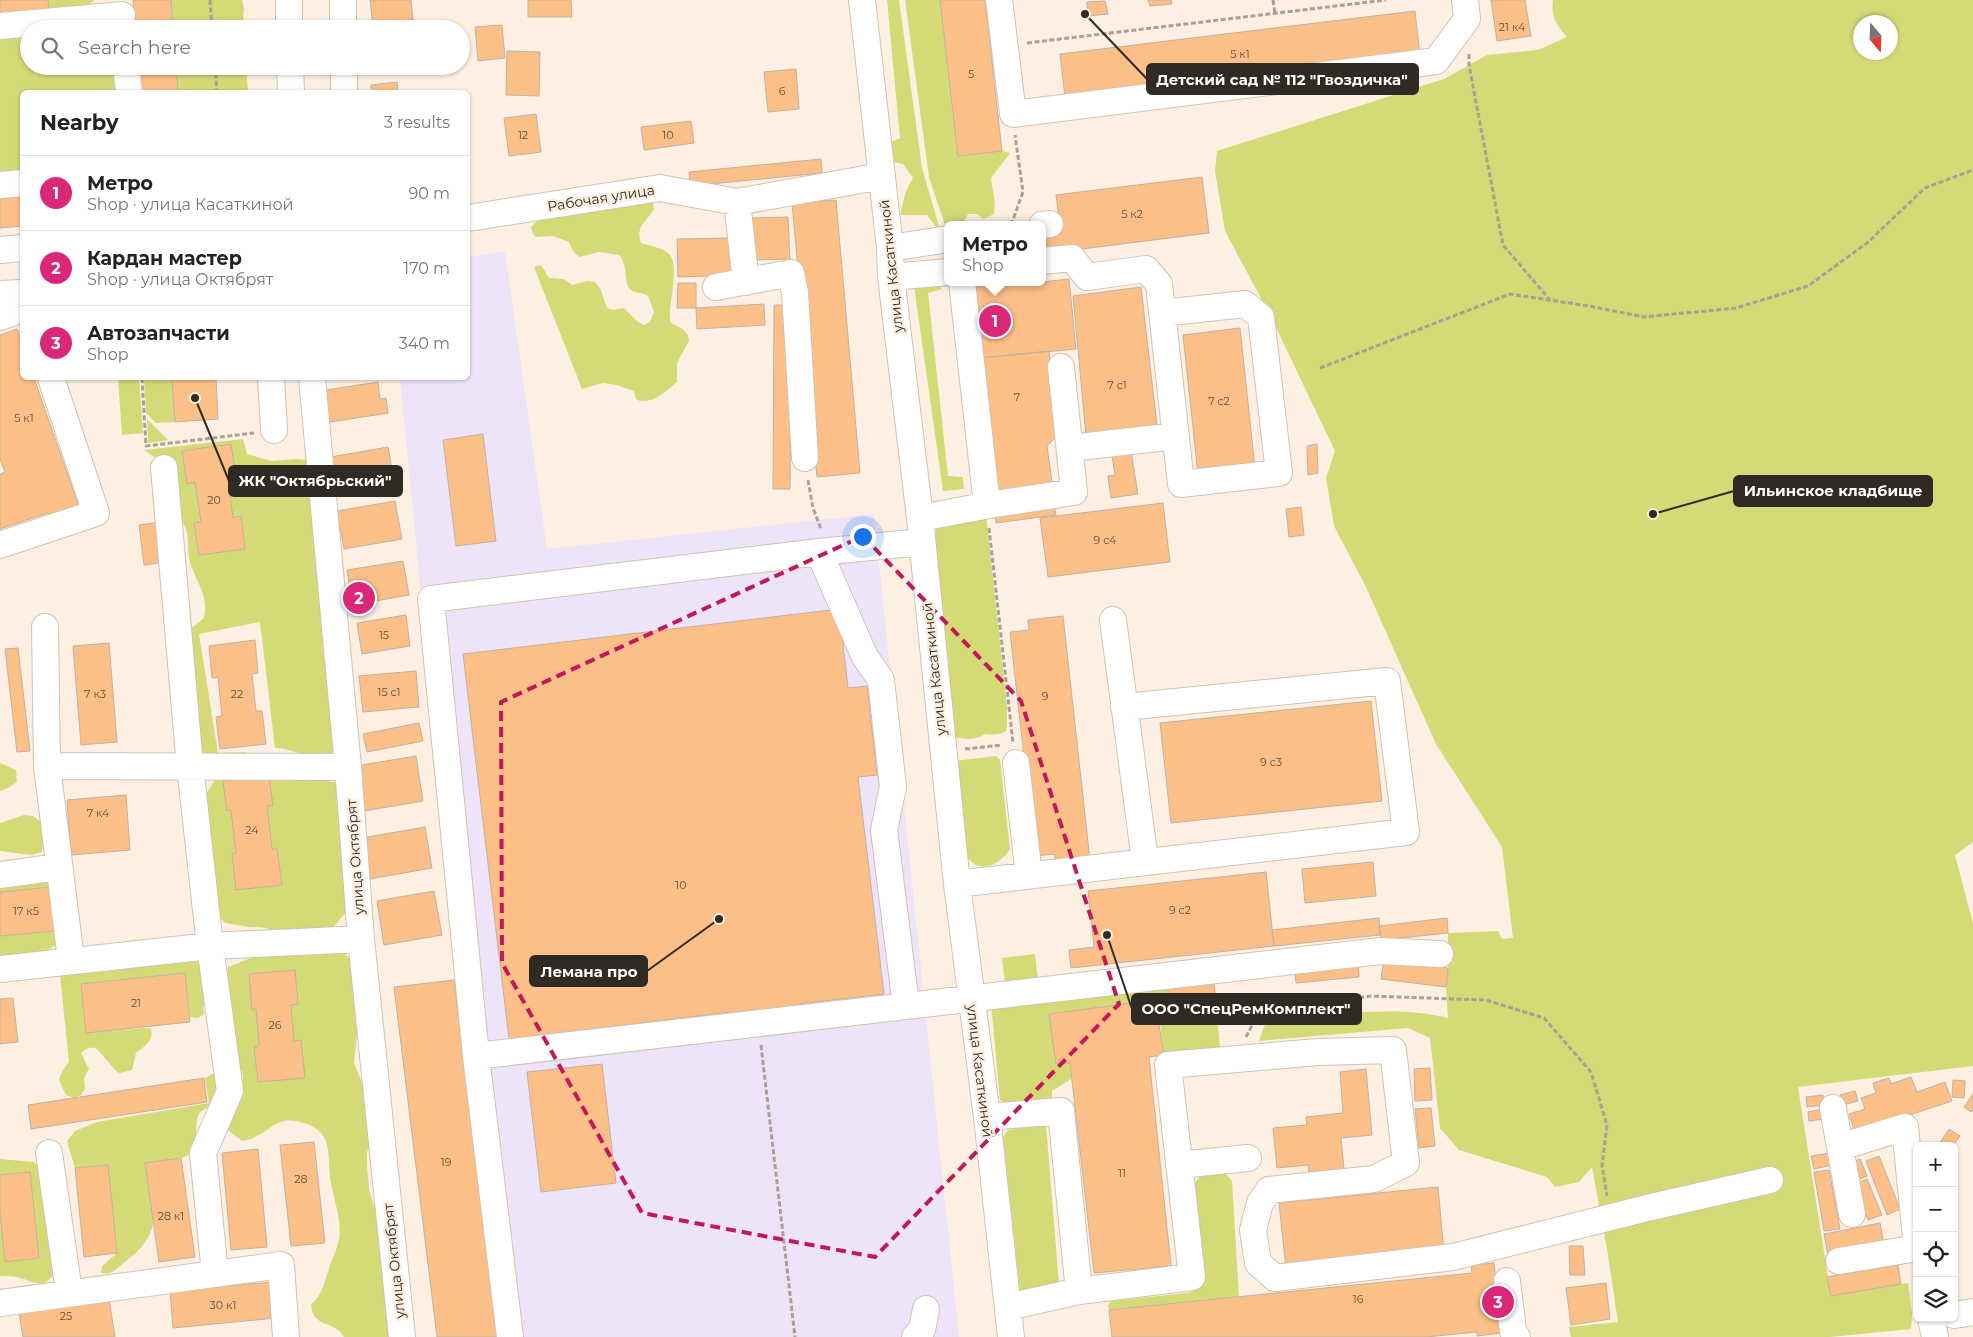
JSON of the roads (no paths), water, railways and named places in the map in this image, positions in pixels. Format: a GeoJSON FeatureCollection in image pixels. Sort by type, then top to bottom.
{"type":"FeatureCollection","features":[{"type":"Feature","properties":{"kind":"street"},"geometry":{"type":"LineString","coordinates":[[288,0],[289,20]]}},
{"type":"Feature","properties":{"kind":"street"},"geometry":{"type":"LineString","coordinates":[[343,0],[344,20]]}},
{"type":"Feature","properties":{"kind":"street","name":"улица Касаткиной"},"geometry":{"type":"LineString","coordinates":[[862,0],[921,530],[957,884],[1011,1337]]}},
{"type":"Feature","properties":{"kind":"street"},"geometry":{"type":"LineString","coordinates":[[999,0],[1013,114],[1436,61],[1466,9]]}},
{"type":"Feature","properties":{"kind":"street"},"geometry":{"type":"LineString","coordinates":[[67,20],[122,15]]}},
{"type":"Feature","properties":{"kind":"street"},"geometry":{"type":"LineString","coordinates":[[0,26],[20,24]]}},
{"type":"Feature","properties":{"kind":"street"},"geometry":{"type":"LineString","coordinates":[[127,75],[129,90]]}},
{"type":"Feature","properties":{"kind":"street"},"geometry":{"type":"LineString","coordinates":[[290,75],[291,90]]}},
{"type":"Feature","properties":{"kind":"street"},"geometry":{"type":"LineString","coordinates":[[344,75],[344,90]]}},
{"type":"Feature","properties":{"kind":"street","name":"Рабочая улица"},"geometry":{"type":"LineString","coordinates":[[470,218],[660,188],[737,202],[882,176]]}},
{"type":"Feature","properties":{"kind":"street"},"geometry":{"type":"LineString","coordinates":[[0,185],[20,183]]}},
{"type":"Feature","properties":{"kind":"street"},"geometry":{"type":"LineString","coordinates":[[737,202],[746,282]]}},
{"type":"Feature","properties":{"kind":"street"},"geometry":{"type":"LineString","coordinates":[[890,248],[944,240]]}},
{"type":"Feature","properties":{"kind":"street"},"geometry":{"type":"LineString","coordinates":[[0,250],[20,248]]}},
{"type":"Feature","properties":{"kind":"street"},"geometry":{"type":"LineString","coordinates":[[1046,261],[1072,258],[1087,277],[1146,269],[1158,284],[1181,484],[1279,473],[1262,317],[1246,304],[1162,313]]}},
{"type":"Feature","properties":{"kind":"street"},"geometry":{"type":"LineString","coordinates":[[892,277],[944,272]]}},
{"type":"Feature","properties":{"kind":"street"},"geometry":{"type":"LineString","coordinates":[[716,287],[790,273],[795,293],[805,458]]}},
{"type":"Feature","properties":{"kind":"street"},"geometry":{"type":"LineString","coordinates":[[962,286],[987,505]]}},
{"type":"Feature","properties":{"kind":"street"},"geometry":{"type":"LineString","coordinates":[[0,294],[20,292]]}},
{"type":"Feature","properties":{"kind":"street"},"geometry":{"type":"LineString","coordinates":[[0,317],[20,310]]}},
{"type":"Feature","properties":{"kind":"street"},"geometry":{"type":"LineString","coordinates":[[510,1337],[476,1056],[432,599],[824,551],[921,530],[987,505],[1074,492],[1061,367]]}},
{"type":"Feature","properties":{"kind":"street"},"geometry":{"type":"LineString","coordinates":[[0,545],[96,512],[52,380]]}},
{"type":"Feature","properties":{"kind":"street"},"geometry":{"type":"LineString","coordinates":[[271,380],[274,430]]}},
{"type":"Feature","properties":{"kind":"street","name":"улица Октябрят"},"geometry":{"type":"LineString","coordinates":[[312,380],[348,767],[361,940],[402,1337]]}},
{"type":"Feature","properties":{"kind":"street"},"geometry":{"type":"LineString","coordinates":[[1070,448],[1176,436]]}},
{"type":"Feature","properties":{"kind":"street"},"geometry":{"type":"LineString","coordinates":[[164,468],[190,766],[210,946],[230,1091],[203,1153],[215,1274]]}},
{"type":"Feature","properties":{"kind":"street"},"geometry":{"type":"LineString","coordinates":[[824,551],[865,657],[881,680],[893,787],[884,830],[906,1006]]}},
{"type":"Feature","properties":{"kind":"street"},"geometry":{"type":"LineString","coordinates":[[1113,620],[1145,862]]}},
{"type":"Feature","properties":{"kind":"street"},"geometry":{"type":"LineString","coordinates":[[45,627],[47,766],[71,960]]}},
{"type":"Feature","properties":{"kind":"street"},"geometry":{"type":"LineString","coordinates":[[957,884],[1406,832],[1387,681],[1124,707]]}},
{"type":"Feature","properties":{"kind":"street"},"geometry":{"type":"LineString","coordinates":[[1007,754],[1030,875]]}},
{"type":"Feature","properties":{"kind":"street"},"geometry":{"type":"LineString","coordinates":[[47,766],[348,767]]}},
{"type":"Feature","properties":{"kind":"street"},"geometry":{"type":"LineString","coordinates":[[0,874],[58,867]]}},
{"type":"Feature","properties":{"kind":"street"},"geometry":{"type":"LineString","coordinates":[[0,968],[210,946],[361,940]]}},
{"type":"Feature","properties":{"kind":"street"},"geometry":{"type":"LineString","coordinates":[[476,1056],[1380,951],[1440,954]]}},
{"type":"Feature","properties":{"kind":"street"},"geometry":{"type":"LineString","coordinates":[[1008,1307],[1080,1291],[1192,1277],[1168,1065],[1318,1052],[1393,1050],[1406,1163],[1374,1179],[1269,1190],[1260,1203],[1252,1230],[1258,1263],[1275,1278],[1453,1257],[1770,1180]]}},
{"type":"Feature","properties":{"kind":"street"},"geometry":{"type":"LineString","coordinates":[[1833,1108],[1852,1214]]}},
{"type":"Feature","properties":{"kind":"street"},"geometry":{"type":"LineString","coordinates":[[986,1117],[1061,1111],[1080,1291]]}},
{"type":"Feature","properties":{"kind":"street"},"geometry":{"type":"LineString","coordinates":[[1840,1147],[1904,1126],[1915,1232]]}},
{"type":"Feature","properties":{"kind":"street"},"geometry":{"type":"LineString","coordinates":[[49,1153],[69,1292]]}},
{"type":"Feature","properties":{"kind":"street"},"geometry":{"type":"LineString","coordinates":[[1179,1165],[1248,1158]]}},
{"type":"Feature","properties":{"kind":"street"},"geometry":{"type":"LineString","coordinates":[[1839,1261],[1913,1249]]}},
{"type":"Feature","properties":{"kind":"street"},"geometry":{"type":"LineString","coordinates":[[0,1303],[69,1292],[281,1265],[286,1337]]}},
{"type":"Feature","properties":{"kind":"street"},"geometry":{"type":"LineString","coordinates":[[1507,1282],[1513,1331],[1517,1337]]}},
{"type":"Feature","properties":{"kind":"street"},"geometry":{"type":"LineString","coordinates":[[915,1337],[922,1330],[926,1309]]}},
{"type":"Feature","properties":{"kind":"street"},"geometry":{"type":"LineString","coordinates":[[1958,1316],[1973,1312]]}},
{"type":"Feature","properties":{"kind":"place","name":"Детский сад № 112 \"Гвоздичка\""},"geometry":{"type":"Point","coordinates":[1085,14]}},
{"type":"Feature","properties":{"kind":"place","name":"Метро"},"geometry":{"type":"Point","coordinates":[995,321]}},
{"type":"Feature","properties":{"kind":"place","name":"ЖК \"Октябрьский\""},"geometry":{"type":"Point","coordinates":[195,398]}},
{"type":"Feature","properties":{"kind":"place","name":"Ильинское кладбище"},"geometry":{"type":"Point","coordinates":[1653,514]}},
{"type":"Feature","properties":{"kind":"place","name":"Кардан мастер"},"geometry":{"type":"Point","coordinates":[359,598]}},
{"type":"Feature","properties":{"kind":"place","name":"Лемана про"},"geometry":{"type":"Point","coordinates":[719,919]}},
{"type":"Feature","properties":{"kind":"place","name":"ООО \"СпецРемКомплект\""},"geometry":{"type":"Point","coordinates":[1107,935]}},
{"type":"Feature","properties":{"kind":"place","name":"Автозапчасти"},"geometry":{"type":"Point","coordinates":[1498,1302]}}]}
